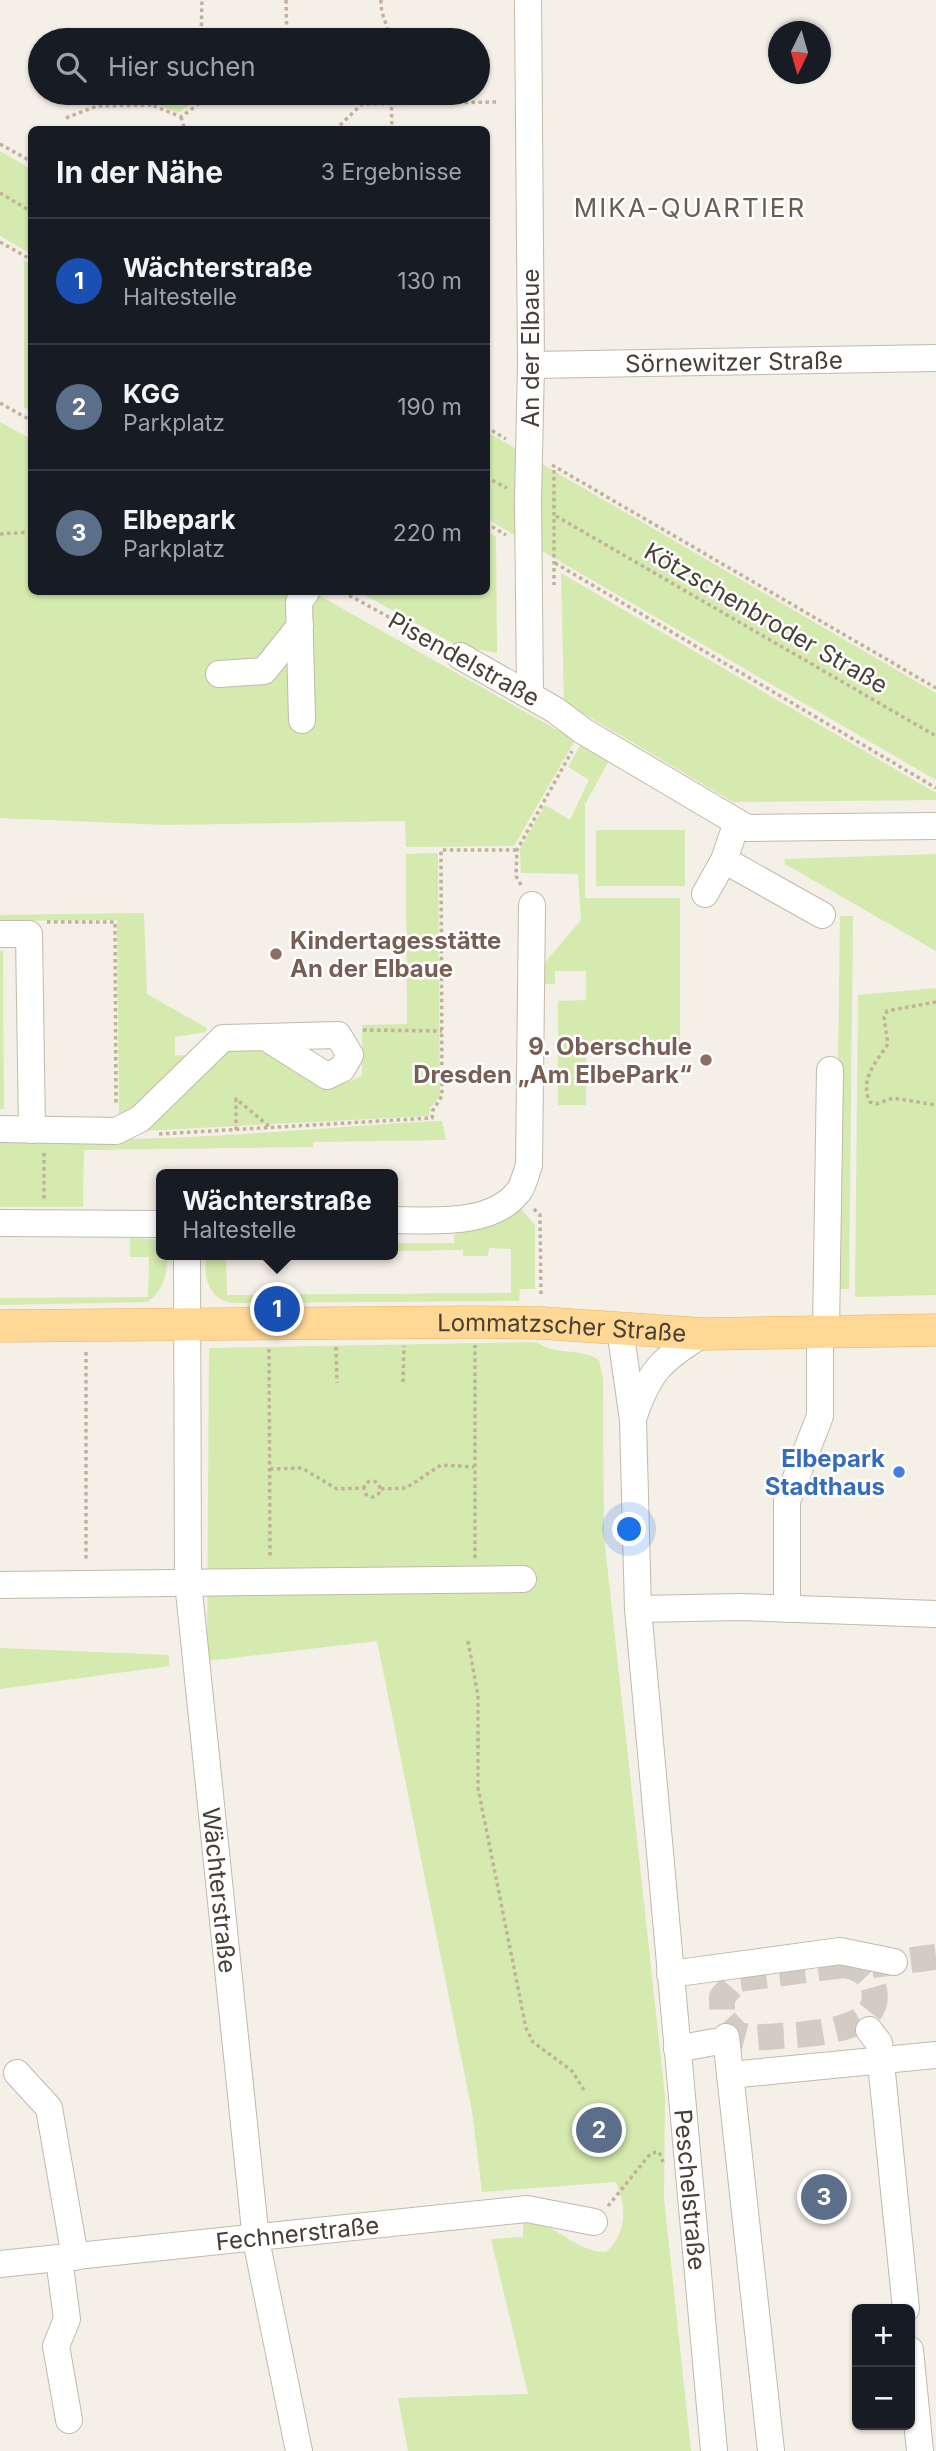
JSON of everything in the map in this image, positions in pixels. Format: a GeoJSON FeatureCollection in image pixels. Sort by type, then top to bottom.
{"type":"FeatureCollection","features":[{"type":"Feature","properties":{"kind":"main road","name":"Lommatzscher Straße"},"geometry":{"type":"LineString","coordinates":[[0,1326],[475,1322],[542,1323],[703,1334],[936,1330]]}},
{"type":"Feature","properties":{"kind":"street","name":"An der Elbaue"},"geometry":{"type":"LineString","coordinates":[[528,0],[531,365],[541,452],[528,547],[530,695]]}},
{"type":"Feature","properties":{"kind":"street","name":"Sörnewitzer Straße"},"geometry":{"type":"LineString","coordinates":[[531,365],[936,358]]}},
{"type":"Feature","properties":{"kind":"street"},"geometry":{"type":"LineString","coordinates":[[302,720],[299,603],[304,595]]}},
{"type":"Feature","properties":{"kind":"street"},"geometry":{"type":"LineString","coordinates":[[219,674],[264,671],[300,626]]}},
{"type":"Feature","properties":{"kind":"street","name":"Pisendelstraße"},"geometry":{"type":"LineString","coordinates":[[460,656],[530,695],[583,731],[742,825]]}},
{"type":"Feature","properties":{"kind":"street"},"geometry":{"type":"LineString","coordinates":[[705,894],[742,825],[936,826]]}},
{"type":"Feature","properties":{"kind":"street"},"geometry":{"type":"LineString","coordinates":[[724,860],[822,915]]}},
{"type":"Feature","properties":{"kind":"street"},"geometry":{"type":"LineString","coordinates":[[398,1220],[471,1219],[497,1207],[519,1191],[529,1165],[532,905]]}},
{"type":"Feature","properties":{"kind":"street"},"geometry":{"type":"LineString","coordinates":[[0,934],[29,934],[38,1130]]}},
{"type":"Feature","properties":{"kind":"street"},"geometry":{"type":"LineString","coordinates":[[0,1129],[116,1131],[140,1119],[223,1038],[338,1035],[350,1055],[342,1069],[327,1076],[265,1037]]}},
{"type":"Feature","properties":{"kind":"street"},"geometry":{"type":"LineString","coordinates":[[787,1609],[788,1501],[820,1416],[830,1070]]}},
{"type":"Feature","properties":{"kind":"street"},"geometry":{"type":"LineString","coordinates":[[0,1223],[156,1224]]}},
{"type":"Feature","properties":{"kind":"street"},"geometry":{"type":"LineString","coordinates":[[186,1325],[187,1260]]}},
{"type":"Feature","properties":{"kind":"street","name":"Wächterstraße"},"geometry":{"type":"LineString","coordinates":[[186,1325],[188,1582],[256,2240],[299,2451]]}},
{"type":"Feature","properties":{"kind":"street","name":"Peschelstraße"},"geometry":{"type":"LineString","coordinates":[[620,1329],[633,1420],[638,1609],[714,2451]]}},
{"type":"Feature","properties":{"kind":"street"},"geometry":{"type":"LineString","coordinates":[[633,1420],[650,1374],[674,1351],[703,1334]]}},
{"type":"Feature","properties":{"kind":"street"},"geometry":{"type":"LineString","coordinates":[[0,1585],[523,1579]]}},
{"type":"Feature","properties":{"kind":"street"},"geometry":{"type":"LineString","coordinates":[[638,1609],[787,1609],[936,1614]]}},
{"type":"Feature","properties":{"kind":"street"},"geometry":{"type":"LineString","coordinates":[[666,1929],[690,1957],[711,1967]]}},
{"type":"Feature","properties":{"kind":"street"},"geometry":{"type":"LineString","coordinates":[[670,1974],[839,1951],[894,1962]]}},
{"type":"Feature","properties":{"kind":"street"},"geometry":{"type":"LineString","coordinates":[[869,2030],[879,2043],[905,2304]]}},
{"type":"Feature","properties":{"kind":"street"},"geometry":{"type":"LineString","coordinates":[[677,2049],[720,2039],[730,2075],[771,2451]]}},
{"type":"Feature","properties":{"kind":"street"},"geometry":{"type":"LineString","coordinates":[[730,2075],[936,2055]]}},
{"type":"Feature","properties":{"kind":"street"},"geometry":{"type":"LineString","coordinates":[[17,2073],[49,2108],[62,2168],[67,2319],[56,2346],[69,2420]]}},
{"type":"Feature","properties":{"kind":"street","name":"Fechnerstraße"},"geometry":{"type":"LineString","coordinates":[[0,2264],[256,2240],[527,2209],[594,2222]]}},
{"type":"Feature","properties":{"kind":"street"},"geometry":{"type":"LineString","coordinates":[[912,2367],[920,2451]]}},
{"type":"Feature","properties":{"kind":"path"},"geometry":{"type":"LineString","coordinates":[[201,28],[202,0]]}},
{"type":"Feature","properties":{"kind":"path"},"geometry":{"type":"LineString","coordinates":[[286,0],[287,28]]}},
{"type":"Feature","properties":{"kind":"path"},"geometry":{"type":"LineString","coordinates":[[381,0],[380,12],[389,28]]}},
{"type":"Feature","properties":{"kind":"path"},"geometry":{"type":"LineString","coordinates":[[490,102],[498,102]]}},
{"type":"Feature","properties":{"kind":"path"},"geometry":{"type":"LineString","coordinates":[[66,118],[97,106],[152,105],[181,117]]}},
{"type":"Feature","properties":{"kind":"path"},"geometry":{"type":"LineString","coordinates":[[181,117],[197,105]]}},
{"type":"Feature","properties":{"kind":"path"},"geometry":{"type":"LineString","coordinates":[[339,126],[361,105]]}},
{"type":"Feature","properties":{"kind":"path"},"geometry":{"type":"LineString","coordinates":[[391,105],[392,126]]}},
{"type":"Feature","properties":{"kind":"path"},"geometry":{"type":"LineString","coordinates":[[181,117],[184,126]]}},
{"type":"Feature","properties":{"kind":"path"},"geometry":{"type":"LineString","coordinates":[[0,144],[28,160]]}},
{"type":"Feature","properties":{"kind":"path"},"geometry":{"type":"LineString","coordinates":[[0,193],[28,210]]}},
{"type":"Feature","properties":{"kind":"path"},"geometry":{"type":"LineString","coordinates":[[0,242],[28,258]]}},
{"type":"Feature","properties":{"kind":"path"},"geometry":{"type":"LineString","coordinates":[[0,403],[28,419]]}},
{"type":"Feature","properties":{"kind":"path"},"geometry":{"type":"LineString","coordinates":[[490,429],[541,452],[554,466],[936,688]]}},
{"type":"Feature","properties":{"kind":"path"},"geometry":{"type":"LineString","coordinates":[[541,452],[554,466],[555,590]]}},
{"type":"Feature","properties":{"kind":"path"},"geometry":{"type":"LineString","coordinates":[[490,525],[936,788]]}},
{"type":"Feature","properties":{"kind":"path","name":"Kötzschenbroder Straße"},"geometry":{"type":"LineString","coordinates":[[579,531],[936,736]]}},
{"type":"Feature","properties":{"kind":"path"},"geometry":{"type":"LineString","coordinates":[[0,534],[28,532]]}},
{"type":"Feature","properties":{"kind":"path","name":"Pisendelstraße"},"geometry":{"type":"LineString","coordinates":[[348,595],[460,656]]}},
{"type":"Feature","properties":{"kind":"path"},"geometry":{"type":"LineString","coordinates":[[532,905],[516,876],[517,850],[583,731]]}},
{"type":"Feature","properties":{"kind":"path"},"geometry":{"type":"LineString","coordinates":[[156,1135],[432,1118],[433,1110],[442,1096],[441,850],[517,850]]}},
{"type":"Feature","properties":{"kind":"path"},"geometry":{"type":"LineString","coordinates":[[29,934],[38,922],[115,922],[116,1131]]}},
{"type":"Feature","properties":{"kind":"path"},"geometry":{"type":"LineString","coordinates":[[936,1002],[887,1011],[884,1018],[888,1044],[865,1082],[865,1093],[870,1102],[876,1104],[893,1098],[935,1105],[936,1114]]}},
{"type":"Feature","properties":{"kind":"path"},"geometry":{"type":"LineString","coordinates":[[338,1035],[344,1030],[442,1031]]}},
{"type":"Feature","properties":{"kind":"path"},"geometry":{"type":"LineString","coordinates":[[236,1130],[236,1099],[272,1128]]}},
{"type":"Feature","properties":{"kind":"path"},"geometry":{"type":"LineString","coordinates":[[38,1130],[44,1223]]}},
{"type":"Feature","properties":{"kind":"path"},"geometry":{"type":"LineString","coordinates":[[519,1191],[540,1215],[542,1323]]}},
{"type":"Feature","properties":{"kind":"path"},"geometry":{"type":"LineString","coordinates":[[475,1322],[475,1579]]}},
{"type":"Feature","properties":{"kind":"path"},"geometry":{"type":"LineString","coordinates":[[403,1382],[404,1323]]}},
{"type":"Feature","properties":{"kind":"path"},"geometry":{"type":"LineString","coordinates":[[269,1324],[270,1581]]}},
{"type":"Feature","properties":{"kind":"path"},"geometry":{"type":"LineString","coordinates":[[335,1324],[337,1383]]}},
{"type":"Feature","properties":{"kind":"path"},"geometry":{"type":"LineString","coordinates":[[86,1325],[86,1584]]}},
{"type":"Feature","properties":{"kind":"path"},"geometry":{"type":"LineString","coordinates":[[380,1489],[406,1488],[441,1465],[474,1467]]}},
{"type":"Feature","properties":{"kind":"path"},"geometry":{"type":"LineString","coordinates":[[270,1469],[302,1468],[337,1489],[364,1488],[373,1481],[380,1489]]}},
{"type":"Feature","properties":{"kind":"path"},"geometry":{"type":"LineString","coordinates":[[364,1488],[371,1498],[377,1496],[380,1489]]}},
{"type":"Feature","properties":{"kind":"path"},"geometry":{"type":"LineString","coordinates":[[468,1641],[478,1696],[478,1788],[526,2028],[533,2042],[572,2071],[584,2090]]}},
{"type":"Feature","properties":{"kind":"path"},"geometry":{"type":"LineString","coordinates":[[594,2222],[651,2153],[659,2152],[666,2171]]}},
{"type":"Feature","properties":{"kind":"green space"},"geometry":{"type":"Polygon","coordinates":[[[159,105],[190,105],[178,113],[159,105]]]}},
{"type":"Feature","properties":{"kind":"green space"},"geometry":{"type":"Polygon","coordinates":[[[0,151],[28,167],[28,252],[0,236],[0,151]]]}},
{"type":"Feature","properties":{"kind":"green space"},"geometry":{"type":"Polygon","coordinates":[[[24,260],[28,263],[28,409],[24,407],[24,260]]]}},
{"type":"Feature","properties":{"kind":"green space"},"geometry":{"type":"Polygon","coordinates":[[[0,422],[28,437],[28,595],[318,595],[575,740],[514,846],[406,847],[405,821],[166,825],[0,818],[0,422]]]}},
{"type":"Feature","properties":{"kind":"green space"},"geometry":{"type":"Polygon","coordinates":[[[490,434],[936,693],[936,780],[490,521],[490,434]]]}},
{"type":"Feature","properties":{"kind":"green space"},"geometry":{"type":"Polygon","coordinates":[[[490,533],[496,537],[497,653],[456,645],[364,595],[490,595],[490,533]]]}},
{"type":"Feature","properties":{"kind":"green space"},"geometry":{"type":"Polygon","coordinates":[[[561,573],[936,793],[936,800],[733,802],[564,702],[561,573]]]}},
{"type":"Feature","properties":{"kind":"green space"},"geometry":{"type":"Polygon","coordinates":[[[583,740],[611,757],[585,804],[585,898],[680,898],[680,1044],[586,1044],[586,1105],[558,1105],[558,1001],[586,1000],[586,971],[555,971],[555,984],[541,984],[541,967],[581,920],[578,874],[521,873],[520,849],[545,805],[570,820],[589,780],[568,767],[583,740]]]}},
{"type":"Feature","properties":{"kind":"green space"},"geometry":{"type":"Polygon","coordinates":[[[596,830],[685,830],[685,886],[596,886],[596,830]]]}},
{"type":"Feature","properties":{"kind":"green space"},"geometry":{"type":"Polygon","coordinates":[[[438,853],[440,1096],[430,1108],[429,1116],[122,1132],[231,1048],[271,1047],[334,1088],[362,1076],[362,1025],[407,1024],[406,854],[438,853]]]}},
{"type":"Feature","properties":{"kind":"green space"},"geometry":{"type":"Polygon","coordinates":[[[936,854],[936,951],[785,864],[784,859],[936,854]]]}},
{"type":"Feature","properties":{"kind":"green space"},"geometry":{"type":"Polygon","coordinates":[[[144,913],[147,994],[207,1028],[206,1032],[175,1037],[175,1055],[192,1056],[190,1062],[119,1119],[117,920],[0,921],[0,915],[144,913]]]}},
{"type":"Feature","properties":{"kind":"green space"},"geometry":{"type":"Polygon","coordinates":[[[840,916],[853,916],[849,1289],[835,1289],[840,916]]]}},
{"type":"Feature","properties":{"kind":"green space"},"geometry":{"type":"Polygon","coordinates":[[[0,951],[3,951],[4,1109],[0,1109],[0,951]]]}},
{"type":"Feature","properties":{"kind":"green space"},"geometry":{"type":"Polygon","coordinates":[[[936,988],[936,1295],[855,1297],[858,995],[936,988]]]}},
{"type":"Feature","properties":{"kind":"green space"},"geometry":{"type":"Polygon","coordinates":[[[442,1121],[446,1140],[313,1142],[313,1147],[84,1150],[83,1207],[0,1207],[0,1135],[163,1138],[442,1121]]]}},
{"type":"Feature","properties":{"kind":"green space"},"geometry":{"type":"Polygon","coordinates":[[[516,1203],[535,1225],[535,1289],[520,1289],[519,1301],[234,1303],[219,1298],[207,1279],[206,1260],[226,1260],[227,1295],[511,1293],[511,1249],[489,1248],[488,1256],[463,1256],[463,1250],[398,1251],[398,1243],[454,1243],[455,1229],[516,1203]]]}},
{"type":"Feature","properties":{"kind":"green space"},"geometry":{"type":"Polygon","coordinates":[[[130,1238],[153,1239],[156,1241],[156,1260],[167,1260],[163,1282],[157,1293],[147,1302],[0,1305],[0,1298],[148,1297],[149,1257],[130,1257],[130,1238]]]}},
{"type":"Feature","properties":{"kind":"green space"},"geometry":{"type":"Polygon","coordinates":[[[536,1342],[551,1349],[584,1354],[599,1360],[603,1379],[604,1536],[665,2096],[664,2198],[691,2451],[408,2451],[398,2398],[528,2394],[491,2239],[523,2237],[523,2220],[545,2225],[584,2247],[606,2252],[618,2237],[621,2228],[623,2210],[620,2191],[616,2182],[482,2192],[472,2111],[377,1641],[207,1661],[209,1348],[536,1342]]]}},
{"type":"Feature","properties":{"kind":"green space"},"geometry":{"type":"Polygon","coordinates":[[[0,1648],[169,1655],[169,1666],[0,1689],[0,1648]]]}},
{"type":"Feature","properties":{"kind":"tunnel"},"geometry":{"type":"LineString","coordinates":[[872,1965],[936,1957]]}},
{"type":"Feature","properties":{"kind":"tunnel"},"geometry":{"type":"LineString","coordinates":[[844,1965],[862,1971],[873,1986],[874,2003],[866,2016],[851,2025],[809,2034],[752,2038],[737,2034],[722,2018],[722,1997],[738,1979],[844,1965]]}},
{"type":"Feature","properties":{"kind":"place","name":"Kindertagesstätte An der Elbaue"},"geometry":{"type":"Point","coordinates":[276,954]}},
{"type":"Feature","properties":{"kind":"place","name":"9. Oberschule Dresden „Am ElbePark“"},"geometry":{"type":"Point","coordinates":[706,1060]}},
{"type":"Feature","properties":{"kind":"place","name":"Wächterstraße"},"geometry":{"type":"Point","coordinates":[277,1309]}},
{"type":"Feature","properties":{"kind":"place","name":"Elbepark Stadthaus"},"geometry":{"type":"Point","coordinates":[899,1472]}},
{"type":"Feature","properties":{"kind":"place","name":"KGG"},"geometry":{"type":"Point","coordinates":[599,2130]}},
{"type":"Feature","properties":{"kind":"place","name":"Elbepark"},"geometry":{"type":"Point","coordinates":[824,2197]}},
{"type":"Feature","properties":{"kind":"district","name":"MIKA-QUARTIER"},"geometry":{"type":"Point","coordinates":[690,207]}}]}
